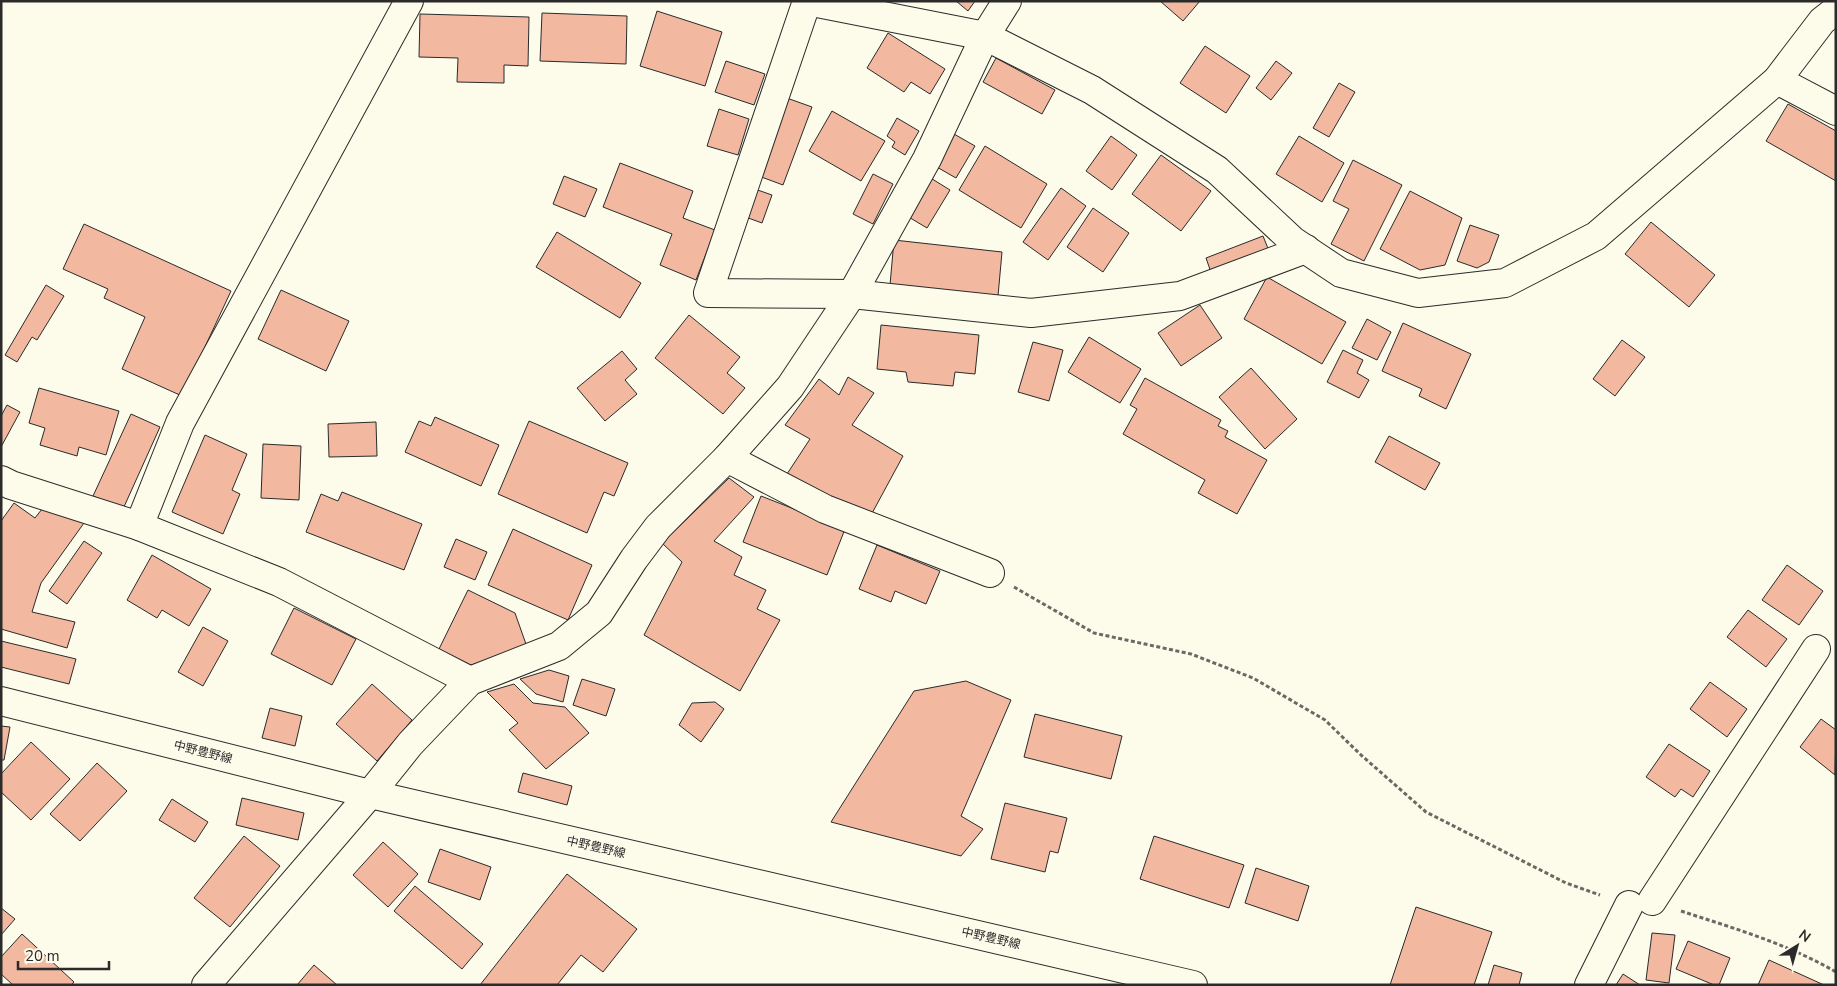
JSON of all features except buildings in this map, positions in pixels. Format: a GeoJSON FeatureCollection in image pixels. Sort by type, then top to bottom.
{"type":"FeatureCollection","features":[{"type":"Feature","properties":{"kind":"street"},"geometry":{"type":"LineString","coordinates":[[139,526],[180,423],[409,1]]}},
{"type":"Feature","properties":{"kind":"street"},"geometry":{"type":"LineString","coordinates":[[1306,249],[1180,296],[1031,312],[852,294],[708,293],[807,1],[985,36],[1092,90],[1217,170],[1293,241],[1306,249],[1341,273],[1418,293],[1505,283],[1596,236],[1777,80],[1822,21],[1836,10]]}},
{"type":"Feature","properties":{"kind":"street"},"geometry":{"type":"LineString","coordinates":[[206,985],[370,794],[410,744],[470,680],[559,646],[599,613],[634,559],[658,527],[727,458],[790,386],[852,294],[927,159],[985,36],[1007,1]]}},
{"type":"Feature","properties":{"kind":"street"},"geometry":{"type":"LineString","coordinates":[[1777,80],[1836,111]]}},
{"type":"Feature","properties":{"kind":"street"},"geometry":{"type":"LineString","coordinates":[[727,458],[825,509],[990,573]]}},
{"type":"Feature","properties":{"kind":"street"},"geometry":{"type":"LineString","coordinates":[[4,488],[139,526],[278,582],[470,680]]}},
{"type":"Feature","properties":{"kind":"street"},"geometry":{"type":"LineString","coordinates":[[1589,985],[1640,903],[1816,649]]}},
{"type":"Feature","properties":{"kind":"street","name":"中野豊野線"},"geometry":{"type":"LineString","coordinates":[[1,701],[370,794],[1194,985]]}},
{"type":"Feature","properties":{"kind":"path"},"geometry":{"type":"LineString","coordinates":[[990,573],[1094,633],[1191,654],[1253,678],[1325,720],[1361,755],[1426,812],[1566,883],[1725,925],[1812,958],[1836,972]]}}]}
